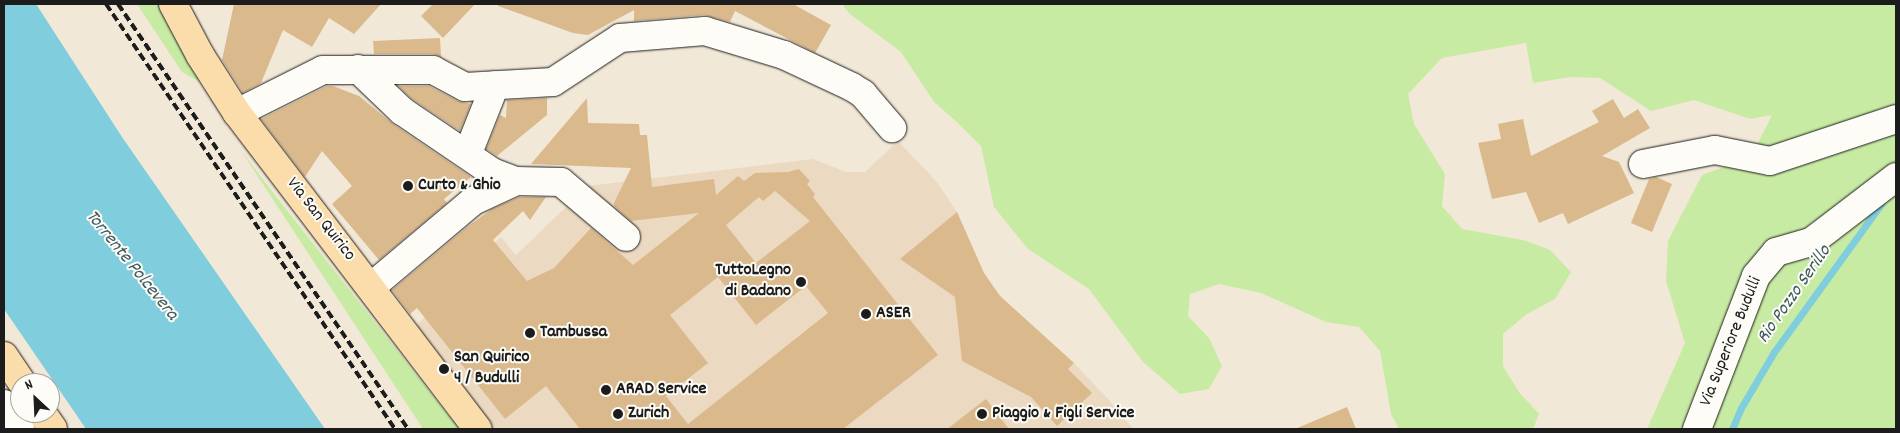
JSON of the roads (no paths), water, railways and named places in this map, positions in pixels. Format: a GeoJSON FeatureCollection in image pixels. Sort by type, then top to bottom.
{"type":"FeatureCollection","features":[{"type":"Feature","properties":{"kind":"main road","name":"Via San Quirico"},"geometry":{"type":"LineString","coordinates":[[173,4],[200,55],[237,113],[478,429]]}},
{"type":"Feature","properties":{"kind":"main road"},"geometry":{"type":"LineString","coordinates":[[4,356],[15,373]]}},
{"type":"Feature","properties":{"kind":"street"},"geometry":{"type":"LineString","coordinates":[[237,113],[323,70],[433,70],[465,87],[553,82],[620,38],[705,31],[784,55],[852,86],[863,94],[892,128]]}},
{"type":"Feature","properties":{"kind":"street"},"geometry":{"type":"LineString","coordinates":[[358,69],[402,110],[468,153],[492,172],[516,181],[561,182],[626,237]]}},
{"type":"Feature","properties":{"kind":"street"},"geometry":{"type":"LineString","coordinates":[[468,153],[495,85]]}},
{"type":"Feature","properties":{"kind":"street"},"geometry":{"type":"LineString","coordinates":[[1644,164],[1715,150],[1770,161],[1896,119]]}},
{"type":"Feature","properties":{"kind":"street","name":"Via Superiore Budulli"},"geometry":{"type":"LineString","coordinates":[[1697,429],[1756,276],[1776,252],[1811,242],[1896,177]]}},
{"type":"Feature","properties":{"kind":"street"},"geometry":{"type":"LineString","coordinates":[[371,287],[473,202],[516,181]]}},
{"type":"Feature","properties":{"kind":"street"},"geometry":{"type":"LineString","coordinates":[[4,404],[21,429]]}},
{"type":"Feature","properties":{"kind":"water","name":"Torrente Polcevera"},"geometry":{"type":"Polygon","coordinates":[[[4,4],[36,4],[122,137],[325,429],[86,429],[60,391],[60,373],[48,373],[4,309],[4,4]]]}},
{"type":"Feature","properties":{"kind":"waterway","name":"Rio Pozzo Serillo"},"geometry":{"type":"LineString","coordinates":[[1732,429],[1741,408],[1774,352],[1881,204]]}},
{"type":"Feature","properties":{"kind":"railway"},"geometry":{"type":"LineString","coordinates":[[106,4],[395,429]]}},
{"type":"Feature","properties":{"kind":"railway"},"geometry":{"type":"LineString","coordinates":[[118,4],[408,429]]}},
{"type":"Feature","properties":{"kind":"place","name":"Curto & Ghio"},"geometry":{"type":"Point","coordinates":[408,186]}},
{"type":"Feature","properties":{"kind":"place","name":"TuttoLegno di Badano"},"geometry":{"type":"Point","coordinates":[801,282]}},
{"type":"Feature","properties":{"kind":"place","name":"ASER"},"geometry":{"type":"Point","coordinates":[866,314]}},
{"type":"Feature","properties":{"kind":"place","name":"Tambussa"},"geometry":{"type":"Point","coordinates":[530,333]}},
{"type":"Feature","properties":{"kind":"place","name":"San Quirico 4 / Budulli"},"geometry":{"type":"Point","coordinates":[444,369]}},
{"type":"Feature","properties":{"kind":"place","name":"ARAD Service"},"geometry":{"type":"Point","coordinates":[606,390]}},
{"type":"Feature","properties":{"kind":"place","name":"Zurich"},"geometry":{"type":"Point","coordinates":[618,414]}},
{"type":"Feature","properties":{"kind":"place","name":"Piaggio & Figli Service"},"geometry":{"type":"Point","coordinates":[982,414]}}]}
